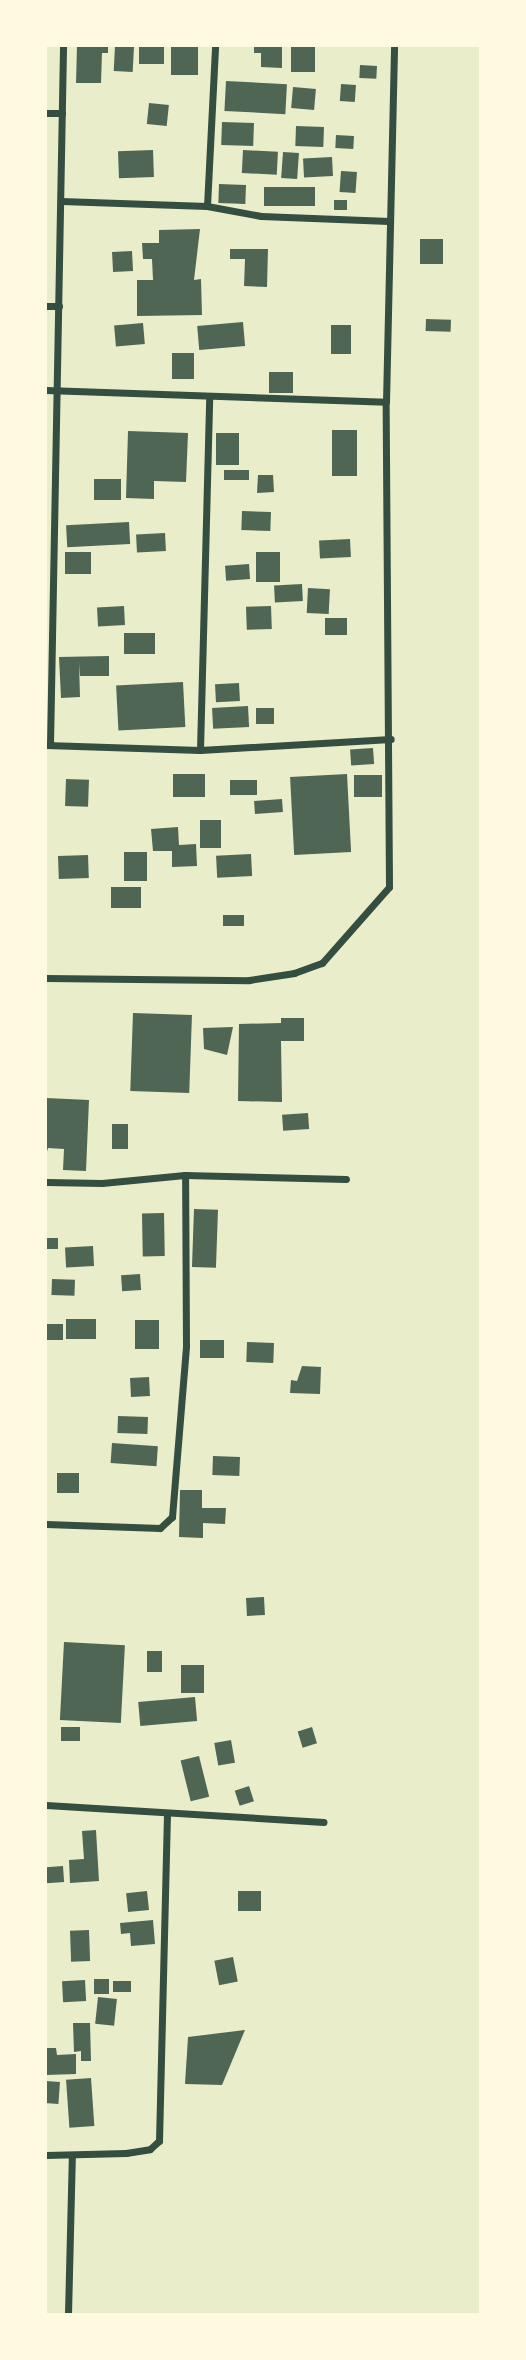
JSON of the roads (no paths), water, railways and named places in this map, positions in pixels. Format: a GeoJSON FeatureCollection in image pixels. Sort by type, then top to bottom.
{"type":"FeatureCollection","features":[{"type":"Feature","properties":{"kind":"street"},"geometry":{"type":"LineString","coordinates":[[63,46],[58,391],[48,745],[200,750],[391,738]]}},
{"type":"Feature","properties":{"kind":"street"},"geometry":{"type":"LineString","coordinates":[[206,206],[215,46]]}},
{"type":"Feature","properties":{"kind":"street"},"geometry":{"type":"LineString","coordinates":[[46,978],[249,980],[294,973],[322,963],[389,887],[391,738],[386,402],[394,46]]}},
{"type":"Feature","properties":{"kind":"street"},"geometry":{"type":"LineString","coordinates":[[46,113],[62,113]]}},
{"type":"Feature","properties":{"kind":"street"},"geometry":{"type":"LineString","coordinates":[[61,201],[206,206],[261,216],[389,221]]}},
{"type":"Feature","properties":{"kind":"street"},"geometry":{"type":"LineString","coordinates":[[46,306],[59,306]]}},
{"type":"Feature","properties":{"kind":"street"},"geometry":{"type":"LineString","coordinates":[[46,390],[209,399],[386,402]]}},
{"type":"Feature","properties":{"kind":"street"},"geometry":{"type":"LineString","coordinates":[[200,750],[209,399]]}},
{"type":"Feature","properties":{"kind":"street"},"geometry":{"type":"LineString","coordinates":[[46,1524],[160,1528],[172,1517],[186,1346],[185,1175]]}},
{"type":"Feature","properties":{"kind":"street"},"geometry":{"type":"LineString","coordinates":[[46,1182],[102,1183],[185,1175],[346,1178]]}},
{"type":"Feature","properties":{"kind":"street"},"geometry":{"type":"LineString","coordinates":[[46,1805],[323,1822]]}},
{"type":"Feature","properties":{"kind":"street"},"geometry":{"type":"LineString","coordinates":[[46,2155],[138,2151],[159,2141],[167,1814]]}},
{"type":"Feature","properties":{"kind":"street"},"geometry":{"type":"LineString","coordinates":[[68,2315],[72,2155]]}}]}
